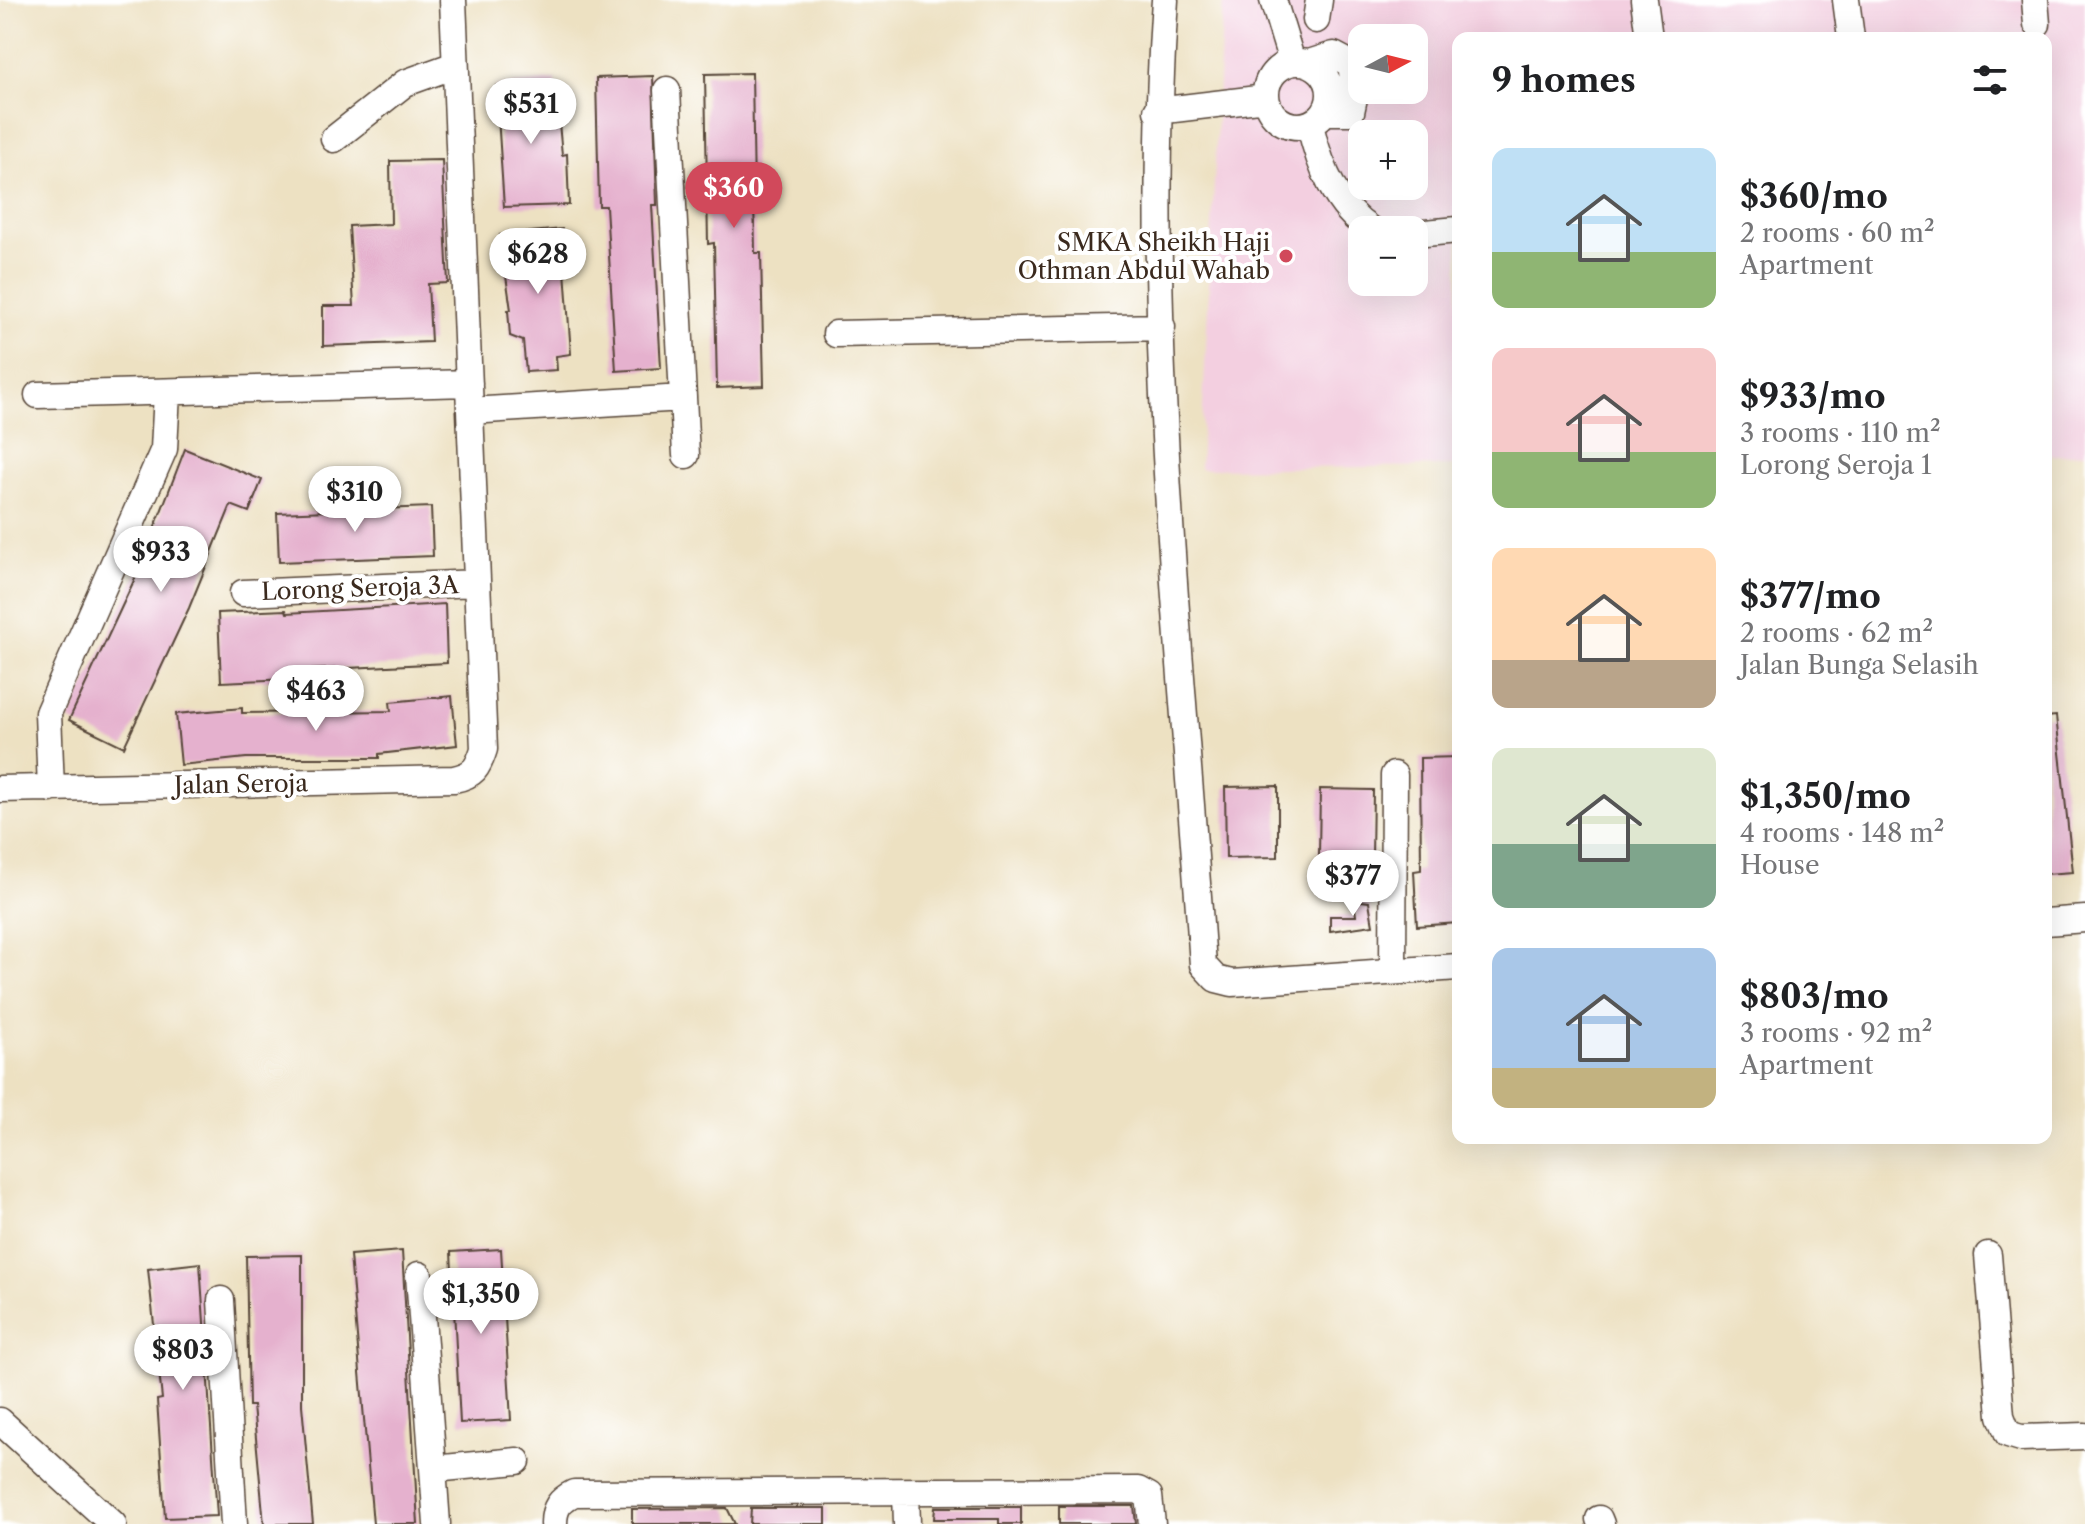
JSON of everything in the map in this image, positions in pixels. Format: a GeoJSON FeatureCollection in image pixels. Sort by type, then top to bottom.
{"type":"FeatureCollection","features":[{"type":"Feature","properties":{"kind":"street"},"geometry":{"type":"LineString","coordinates":[[453,0],[477,583]]}},
{"type":"Feature","properties":{"kind":"street"},"geometry":{"type":"LineString","coordinates":[[1165,0],[1157,111],[1162,327],[1203,965],[1216,979],[1232,983],[1452,967]]}},
{"type":"Feature","properties":{"kind":"street"},"geometry":{"type":"LineString","coordinates":[[1273,0],[1301,62]]}},
{"type":"Feature","properties":{"kind":"street"},"geometry":{"type":"LineString","coordinates":[[1644,0],[1648,32]]}},
{"type":"Feature","properties":{"kind":"street"},"geometry":{"type":"LineString","coordinates":[[1846,0],[1850,32]]}},
{"type":"Feature","properties":{"kind":"street"},"geometry":{"type":"LineString","coordinates":[[1334,55],[1351,64],[1355,93],[1351,112],[1295,127],[1281,122],[1271,112],[1266,98],[1273,75],[1301,62],[1334,55]]}},
{"type":"Feature","properties":{"kind":"street"},"geometry":{"type":"LineString","coordinates":[[334,139],[405,83],[455,65]]}},
{"type":"Feature","properties":{"kind":"street"},"geometry":{"type":"LineString","coordinates":[[667,90],[686,455]]}},
{"type":"Feature","properties":{"kind":"street"},"geometry":{"type":"LineString","coordinates":[[1157,111],[1266,98]]}},
{"type":"Feature","properties":{"kind":"street"},"geometry":{"type":"LineString","coordinates":[[1317,119],[1318,161],[1337,193],[1358,216]]}},
{"type":"Feature","properties":{"kind":"street"},"geometry":{"type":"LineString","coordinates":[[1428,233],[1452,231]]}},
{"type":"Feature","properties":{"kind":"street"},"geometry":{"type":"LineString","coordinates":[[836,334],[1162,327]]}},
{"type":"Feature","properties":{"kind":"street"},"geometry":{"type":"LineString","coordinates":[[38,395],[469,383]]}},
{"type":"Feature","properties":{"kind":"street"},"geometry":{"type":"LineString","coordinates":[[51,789],[48,713],[164,449],[167,393]]}},
{"type":"Feature","properties":{"kind":"street"},"geometry":{"type":"LineString","coordinates":[[470,411],[683,398]]}},
{"type":"Feature","properties":{"kind":"street","name":"Lorong Seroja 3A"},"geometry":{"type":"LineString","coordinates":[[243,593],[477,583]]}},
{"type":"Feature","properties":{"kind":"street","name":"Jalan Seroja"},"geometry":{"type":"LineString","coordinates":[[0,789],[454,779],[469,776],[479,767],[484,749],[477,583]]}},
{"type":"Feature","properties":{"kind":"street"},"geometry":{"type":"LineString","coordinates":[[1393,971],[1394,775]]}},
{"type":"Feature","properties":{"kind":"street"},"geometry":{"type":"LineString","coordinates":[[2052,922],[2085,919]]}},
{"type":"Feature","properties":{"kind":"street"},"geometry":{"type":"LineString","coordinates":[[1988,1255],[2001,1416],[2008,1434],[2021,1438],[2085,1436]]}},
{"type":"Feature","properties":{"kind":"street"},"geometry":{"type":"LineString","coordinates":[[419,1275],[437,1524]]}},
{"type":"Feature","properties":{"kind":"street"},"geometry":{"type":"LineString","coordinates":[[221,1300],[234,1524]]}},
{"type":"Feature","properties":{"kind":"street"},"geometry":{"type":"LineString","coordinates":[[0,1421],[113,1524]]}},
{"type":"Feature","properties":{"kind":"street"},"geometry":{"type":"LineString","coordinates":[[434,1469],[517,1461]]}},
{"type":"Feature","properties":{"kind":"street"},"geometry":{"type":"LineString","coordinates":[[554,1524],[554,1512],[562,1499],[574,1493],[1138,1490],[1149,1496],[1152,1524]]}},
{"type":"Feature","properties":{"kind":"street"},"geometry":{"type":"LineString","coordinates":[[906,1492],[907,1524]]}},
{"type":"Feature","properties":{"kind":"shaded area","name":"SMKA Sheikh Haji Othman Abdul Wahab"},"geometry":{"type":"Polygon","coordinates":[[[1223,0],[2085,0],[2085,453],[2052,456],[2052,32],[1452,32],[1452,466],[1200,469],[1223,0]]]}},
{"type":"Feature","properties":{"kind":"building"},"geometry":{"type":"Polygon","coordinates":[[[752,73],[755,253],[761,253],[764,386],[717,388],[714,243],[708,244],[705,74],[752,73]]]}},
{"type":"Feature","properties":{"kind":"building"},"geometry":{"type":"Polygon","coordinates":[[[653,76],[657,205],[652,205],[661,368],[616,371],[606,206],[599,206],[596,78],[653,76]]]}},
{"type":"Feature","properties":{"kind":"building"},"geometry":{"type":"Polygon","coordinates":[[[555,80],[562,155],[567,154],[569,205],[504,207],[496,86],[555,80]]]}},
{"type":"Feature","properties":{"kind":"building"},"geometry":{"type":"Polygon","coordinates":[[[442,160],[448,283],[428,284],[431,342],[323,346],[323,306],[354,306],[349,226],[391,224],[390,161],[442,160]]]}},
{"type":"Feature","properties":{"kind":"building"},"geometry":{"type":"Polygon","coordinates":[[[562,229],[571,354],[556,356],[557,370],[526,372],[523,341],[510,336],[508,310],[511,310],[500,235],[562,229]]]}},
{"type":"Feature","properties":{"kind":"building"},"geometry":{"type":"Polygon","coordinates":[[[185,449],[262,480],[249,512],[231,505],[189,608],[124,747],[69,720],[137,574],[185,449]]]}},
{"type":"Feature","properties":{"kind":"building"},"geometry":{"type":"Polygon","coordinates":[[[431,507],[433,556],[279,562],[277,513],[431,507]]]}},
{"type":"Feature","properties":{"kind":"building"},"geometry":{"type":"Polygon","coordinates":[[[445,604],[447,663],[289,671],[289,679],[221,682],[218,613],[286,610],[287,613],[445,604]]]}},
{"type":"Feature","properties":{"kind":"building"},"geometry":{"type":"Polygon","coordinates":[[[452,696],[457,745],[379,754],[379,758],[246,758],[181,765],[176,714],[242,708],[242,713],[391,711],[390,702],[452,696]]]}},
{"type":"Feature","properties":{"kind":"building"},"geometry":{"type":"Polygon","coordinates":[[[2052,716],[2056,716],[2073,872],[2052,874],[2052,716]]]}},
{"type":"Feature","properties":{"kind":"building"},"geometry":{"type":"Polygon","coordinates":[[[1452,757],[1452,923],[1417,926],[1414,871],[1421,870],[1420,758],[1452,757]]]}},
{"type":"Feature","properties":{"kind":"building"},"geometry":{"type":"Polygon","coordinates":[[[1278,786],[1278,857],[1226,858],[1225,787],[1278,786]]]}},
{"type":"Feature","properties":{"kind":"building"},"geometry":{"type":"Polygon","coordinates":[[[1320,789],[1373,790],[1372,858],[1319,856],[1320,789]]]}},
{"type":"Feature","properties":{"kind":"building"},"geometry":{"type":"Polygon","coordinates":[[[1354,900],[1369,902],[1373,925],[1330,931],[1330,916],[1356,916],[1354,900]]]}},
{"type":"Feature","properties":{"kind":"building"},"geometry":{"type":"Polygon","coordinates":[[[501,1249],[511,1420],[460,1423],[451,1252],[501,1249]]]}},
{"type":"Feature","properties":{"kind":"building"},"geometry":{"type":"Polygon","coordinates":[[[402,1251],[418,1524],[373,1524],[350,1255],[402,1251]]]}},
{"type":"Feature","properties":{"kind":"building"},"geometry":{"type":"Polygon","coordinates":[[[302,1255],[302,1405],[313,1524],[264,1524],[253,1406],[249,1406],[246,1256],[302,1255]]]}},
{"type":"Feature","properties":{"kind":"building"},"geometry":{"type":"Polygon","coordinates":[[[200,1263],[217,1516],[165,1518],[157,1400],[162,1399],[148,1269],[200,1263]]]}},
{"type":"Feature","properties":{"kind":"building"},"geometry":{"type":"Polygon","coordinates":[[[1059,1506],[1134,1506],[1136,1524],[1059,1524],[1059,1506]]]}},
{"type":"Feature","properties":{"kind":"building"},"geometry":{"type":"Polygon","coordinates":[[[935,1507],[1021,1507],[1021,1524],[999,1524],[999,1519],[934,1519],[935,1507]]]}},
{"type":"Feature","properties":{"kind":"building"},"geometry":{"type":"Polygon","coordinates":[[[727,1508],[735,1524],[632,1524],[632,1509],[727,1508]]]}},
{"type":"Feature","properties":{"kind":"building"},"geometry":{"type":"Polygon","coordinates":[[[751,1508],[826,1508],[826,1524],[750,1524],[751,1508]]]}},
{"type":"Feature","properties":{"kind":"place","name":"SMKA Sheikh Haji Othman Abdul Wahab"},"geometry":{"type":"Point","coordinates":[1286,256]}}]}
